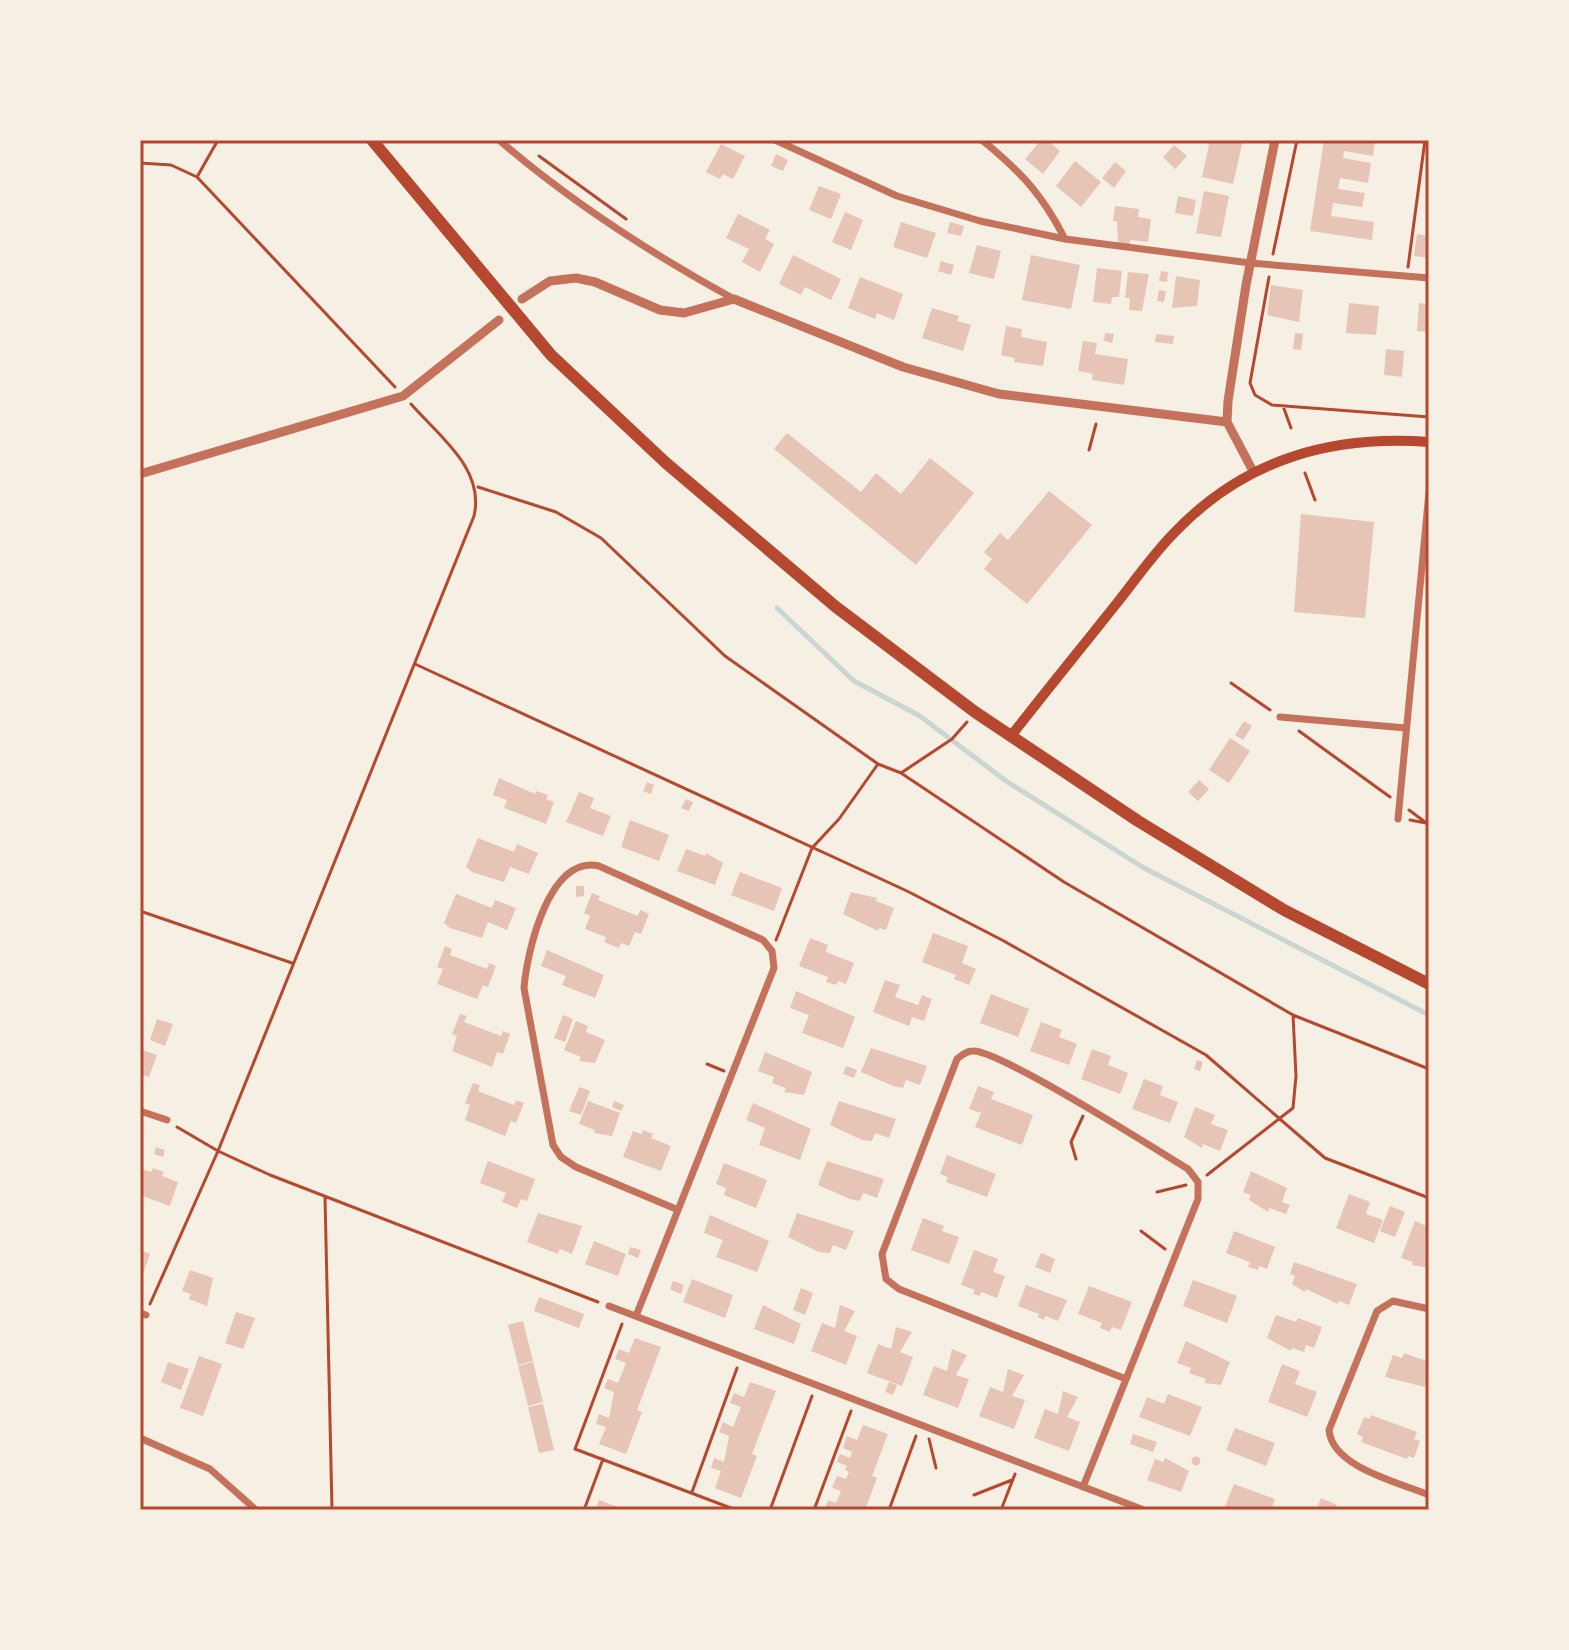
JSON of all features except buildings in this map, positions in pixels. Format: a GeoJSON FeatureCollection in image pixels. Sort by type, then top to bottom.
{"type":"FeatureCollection","features":[{"type":"Feature","properties":{"kind":"main road"},"geometry":{"type":"LineString","coordinates":[[372,140],[501,299],[562,366],[666,463],[836,607],[975,712],[1138,821],[1284,910],[1429,984]]}},
{"type":"Feature","properties":{"kind":"main road"},"geometry":{"type":"LineString","coordinates":[[1011,736],[1175,531],[1212,500],[1267,465],[1324,446],[1382,439],[1429,442]]}},
{"type":"Feature","properties":{"kind":"street"},"geometry":{"type":"LineString","coordinates":[[499,140],[542,177],[618,230],[734,299],[903,367],[999,394],[1227,422]]}},
{"type":"Feature","properties":{"kind":"street"},"geometry":{"type":"LineString","coordinates":[[775,140],[897,196],[980,221],[1065,239],[1250,263],[1429,278]]}},
{"type":"Feature","properties":{"kind":"street"},"geometry":{"type":"LineString","coordinates":[[982,140],[1023,174],[1046,203],[1065,239]]}},
{"type":"Feature","properties":{"kind":"street"},"geometry":{"type":"LineString","coordinates":[[1254,473],[1227,422],[1250,263],[1275,140]]}},
{"type":"Feature","properties":{"kind":"street"},"geometry":{"type":"LineString","coordinates":[[522,299],[550,281],[576,278],[672,312],[684,313],[734,299]]}},
{"type":"Feature","properties":{"kind":"street"},"geometry":{"type":"LineString","coordinates":[[140,474],[403,396],[499,320]]}},
{"type":"Feature","properties":{"kind":"street"},"geometry":{"type":"LineString","coordinates":[[1398,819],[1429,492]]}},
{"type":"Feature","properties":{"kind":"street"},"geometry":{"type":"LineString","coordinates":[[1280,717],[1406,728]]}},
{"type":"Feature","properties":{"kind":"street"},"geometry":{"type":"LineString","coordinates":[[636,1316],[774,968],[772,951],[763,940],[587,864],[575,867],[556,883],[525,969],[524,988],[553,1145],[561,1157],[576,1167],[676,1209]]}},
{"type":"Feature","properties":{"kind":"street"},"geometry":{"type":"LineString","coordinates":[[1083,1487],[1198,1199],[1198,1182],[1188,1169],[1086,1109],[986,1053],[971,1050],[957,1059],[882,1254],[886,1279],[899,1289],[1126,1379]]}},
{"type":"Feature","properties":{"kind":"street"},"geometry":{"type":"LineString","coordinates":[[140,1111],[167,1120]]}},
{"type":"Feature","properties":{"kind":"street"},"geometry":{"type":"LineString","coordinates":[[1429,1309],[1393,1301],[1371,1317],[1329,1430],[1332,1448],[1346,1461],[1429,1495]]}},
{"type":"Feature","properties":{"kind":"street"},"geometry":{"type":"LineString","coordinates":[[609,1306],[1144,1510]]}},
{"type":"Feature","properties":{"kind":"street"},"geometry":{"type":"LineString","coordinates":[[140,1438],[210,1469],[231,1484],[256,1510]]}},
{"type":"Feature","properties":{"kind":"path"},"geometry":{"type":"LineString","coordinates":[[197,177],[218,140]]}},
{"type":"Feature","properties":{"kind":"path"},"geometry":{"type":"LineString","coordinates":[[1297,140],[1250,383],[1255,395],[1272,405],[1429,417]]}},
{"type":"Feature","properties":{"kind":"path"},"geometry":{"type":"LineString","coordinates":[[1406,276],[1425,140]]}},
{"type":"Feature","properties":{"kind":"path"},"geometry":{"type":"LineString","coordinates":[[528,148],[638,227]]}},
{"type":"Feature","properties":{"kind":"path"},"geometry":{"type":"LineString","coordinates":[[140,163],[171,165],[197,177],[472,474],[478,499],[466,539],[218,1151],[143,1314]]}},
{"type":"Feature","properties":{"kind":"path"},"geometry":{"type":"LineString","coordinates":[[1283,406],[1291,428]]}},
{"type":"Feature","properties":{"kind":"path"},"geometry":{"type":"LineString","coordinates":[[1089,450],[1096,424]]}},
{"type":"Feature","properties":{"kind":"path"},"geometry":{"type":"LineString","coordinates":[[1305,473],[1315,500]]}},
{"type":"Feature","properties":{"kind":"path"},"geometry":{"type":"LineString","coordinates":[[477,486],[556,512],[601,538],[725,656],[878,764],[901,773],[1064,882],[1293,1015],[1429,1069]]}},
{"type":"Feature","properties":{"kind":"path"},"geometry":{"type":"LineString","coordinates":[[414,663],[920,898],[1206,1055],[1276,1119],[1325,1158],[1429,1198]]}},
{"type":"Feature","properties":{"kind":"path"},"geometry":{"type":"LineString","coordinates":[[1231,683],[1428,823]]}},
{"type":"Feature","properties":{"kind":"path"},"geometry":{"type":"LineString","coordinates":[[901,773],[952,739],[975,712]]}},
{"type":"Feature","properties":{"kind":"path"},"geometry":{"type":"LineString","coordinates":[[772,951],[812,848],[839,819],[878,764]]}},
{"type":"Feature","properties":{"kind":"path"},"geometry":{"type":"LineString","coordinates":[[1398,819],[1428,823]]}},
{"type":"Feature","properties":{"kind":"path"},"geometry":{"type":"LineString","coordinates":[[140,911],[292,963]]}},
{"type":"Feature","properties":{"kind":"path"},"geometry":{"type":"LineString","coordinates":[[1157,1192],[1198,1182],[1276,1119],[1288,1116],[1293,1108],[1296,1076],[1293,1015]]}},
{"type":"Feature","properties":{"kind":"path"},"geometry":{"type":"LineString","coordinates":[[707,1064],[731,1074]]}},
{"type":"Feature","properties":{"kind":"path"},"geometry":{"type":"LineString","coordinates":[[1076,1159],[1071,1142],[1086,1109]]}},
{"type":"Feature","properties":{"kind":"path"},"geometry":{"type":"LineString","coordinates":[[167,1120],[218,1151],[325,1197],[609,1306]]}},
{"type":"Feature","properties":{"kind":"path"},"geometry":{"type":"LineString","coordinates":[[325,1197],[332,1510]]}},
{"type":"Feature","properties":{"kind":"path"},"geometry":{"type":"LineString","coordinates":[[1141,1231],[1176,1254]]}},
{"type":"Feature","properties":{"kind":"path"},"geometry":{"type":"LineString","coordinates":[[627,1313],[575,1449],[736,1510]]}},
{"type":"Feature","properties":{"kind":"path"},"geometry":{"type":"LineString","coordinates":[[691,1493],[742,1357]]}},
{"type":"Feature","properties":{"kind":"path"},"geometry":{"type":"LineString","coordinates":[[770,1510],[816,1385]]}},
{"type":"Feature","properties":{"kind":"path"},"geometry":{"type":"LineString","coordinates":[[814,1510],[856,1400]]}},
{"type":"Feature","properties":{"kind":"path"},"geometry":{"type":"LineString","coordinates":[[923,1426],[936,1468]]}},
{"type":"Feature","properties":{"kind":"path"},"geometry":{"type":"LineString","coordinates":[[889,1510],[923,1426]]}},
{"type":"Feature","properties":{"kind":"path"},"geometry":{"type":"LineString","coordinates":[[584,1510],[603,1459]]}},
{"type":"Feature","properties":{"kind":"path"},"geometry":{"type":"LineString","coordinates":[[1001,1510],[1019,1463]]}},
{"type":"Feature","properties":{"kind":"path"},"geometry":{"type":"LineString","coordinates":[[974,1495],[1012,1480]]}},
{"type":"Feature","properties":{"kind":"waterway"},"geometry":{"type":"LineString","coordinates":[[777,608],[854,681],[920,716],[1006,781],[1144,868],[1429,1015]]}}]}
